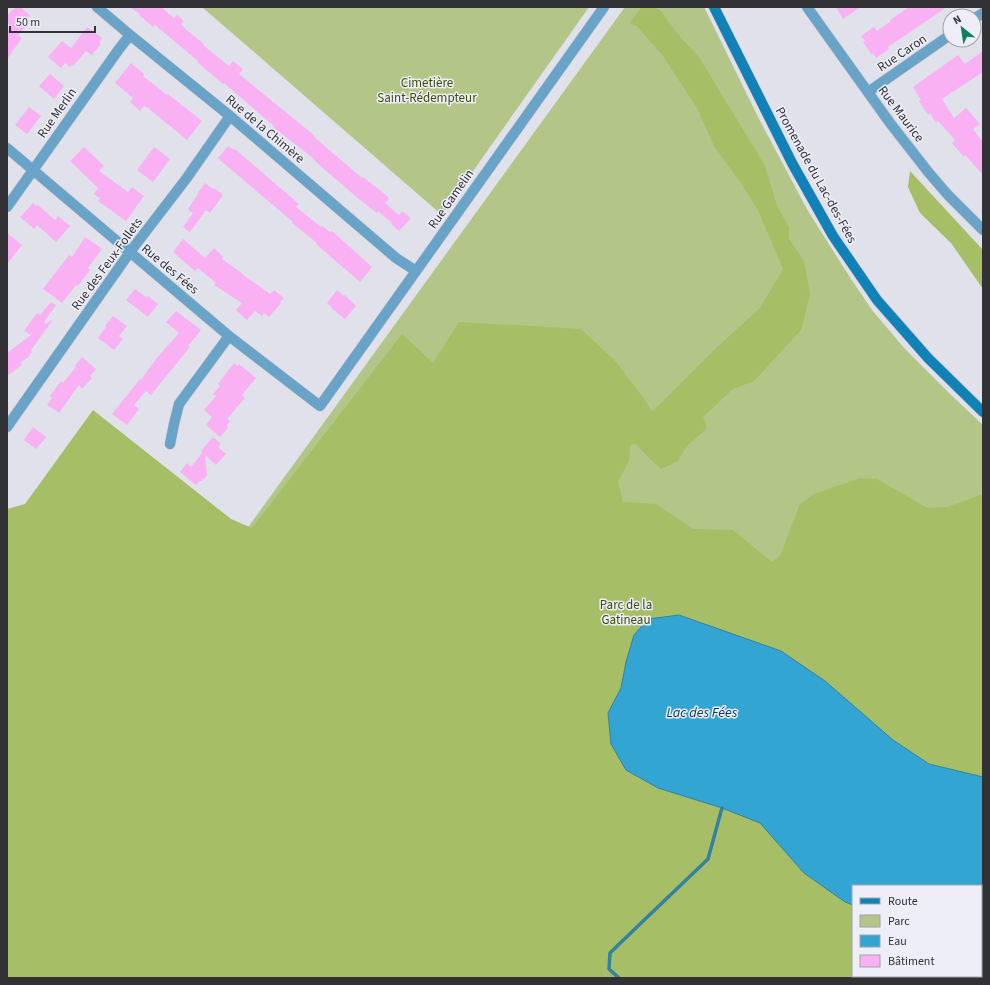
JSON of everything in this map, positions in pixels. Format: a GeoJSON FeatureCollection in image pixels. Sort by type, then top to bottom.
{"type":"FeatureCollection","features":[{"type":"Feature","properties":{"kind":"street","name":"Rue de la Chimère"},"geometry":{"type":"LineString","coordinates":[[98,7],[130,35],[230,116],[396,258],[416,271]]}},
{"type":"Feature","properties":{"kind":"street","name":"Rue Gamelin"},"geometry":{"type":"LineString","coordinates":[[320,406],[604,7]]}},
{"type":"Feature","properties":{"kind":"street","name":"Promenade du Lac-des-Fées"},"geometry":{"type":"LineString","coordinates":[[714,7],[792,163],[832,236],[877,300],[928,358],[983,412]]}},
{"type":"Feature","properties":{"kind":"street","name":"Rue Maurice"},"geometry":{"type":"LineString","coordinates":[[807,7],[890,123],[929,173],[948,195],[983,230]]}},
{"type":"Feature","properties":{"kind":"street","name":"Rue Merlin"},"geometry":{"type":"LineString","coordinates":[[7,207],[130,35]]}},
{"type":"Feature","properties":{"kind":"street","name":"Rue Caron"},"geometry":{"type":"LineString","coordinates":[[868,92],[942,41]]}},
{"type":"Feature","properties":{"kind":"street","name":"Rue des Feux-Follets"},"geometry":{"type":"LineString","coordinates":[[7,427],[130,252],[186,178],[230,116]]}},
{"type":"Feature","properties":{"kind":"street","name":"Rue des Fées"},"geometry":{"type":"LineString","coordinates":[[7,148],[229,336],[320,406]]}},
{"type":"Feature","properties":{"kind":"street"},"geometry":{"type":"LineString","coordinates":[[170,444],[179,404],[229,336]]}},
{"type":"Feature","properties":{"kind":"green space","name":"Cimetière Saint-Rédempteur"},"geometry":{"type":"Polygon","coordinates":[[[202,7],[589,7],[442,215],[202,7]]]}},
{"type":"Feature","properties":{"kind":"green space","name":"Parc de la Gatineau"},"geometry":{"type":"Polygon","coordinates":[[[625,7],[704,7],[759,119],[808,211],[849,276],[872,310],[905,349],[983,425],[983,978],[7,978],[7,581],[112,715],[625,7]]]}},
{"type":"Feature","properties":{"kind":"green space","name":"Parc de la Gatineau"},"geometry":{"type":"Polygon","coordinates":[[[642,7],[651,7],[660,10],[680,37],[699,57],[765,166],[777,206],[789,227],[789,239],[804,261],[810,294],[801,330],[754,381],[733,389],[703,417],[707,428],[686,447],[678,461],[661,469],[636,444],[630,445],[629,461],[618,482],[623,502],[656,504],[693,529],[733,530],[772,562],[780,556],[800,504],[814,494],[861,478],[877,479],[927,508],[947,507],[983,494],[983,777],[929,764],[893,740],[692,620],[679,615],[626,662],[621,688],[608,713],[626,770],[658,788],[722,808],[760,823],[804,873],[845,902],[852,905],[852,977],[982,977],[983,925],[983,978],[7,978],[7,509],[25,504],[93,410],[231,519],[252,528],[402,334],[433,363],[459,322],[581,329],[616,362],[645,400],[652,412],[713,351],[760,308],[783,269],[758,210],[714,146],[697,108],[663,56],[637,26],[630,23],[642,7]]]}},
{"type":"Feature","properties":{"kind":"green space"},"geometry":{"type":"Polygon","coordinates":[[[910,171],[983,250],[983,289],[951,243],[920,213],[908,187],[910,171]]]}},
{"type":"Feature","properties":{"kind":"water","name":"Lac des Fées"},"geometry":{"type":"Polygon","coordinates":[[[679,615],[781,651],[825,681],[893,740],[929,764],[983,777],[983,925],[982,885],[852,885],[852,905],[845,902],[804,873],[760,823],[722,808],[658,788],[626,770],[611,744],[608,713],[621,688],[626,662],[634,635],[648,619],[679,615]]]}},
{"type":"Feature","properties":{"kind":"building"},"geometry":{"type":"Polygon","coordinates":[[[16,7],[20,7],[30,15],[27,19],[31,22],[18,35],[22,38],[7,59],[7,31],[11,26],[7,22],[7,16],[16,7]]]}},
{"type":"Feature","properties":{"kind":"building"},"geometry":{"type":"Polygon","coordinates":[[[130,7],[161,7],[174,18],[177,15],[184,21],[181,24],[184,28],[204,44],[203,45],[229,66],[233,61],[243,69],[239,74],[315,136],[314,137],[362,178],[363,177],[386,195],[389,199],[385,203],[399,215],[402,211],[411,218],[399,231],[378,211],[377,213],[359,199],[313,158],[273,127],[274,126],[155,25],[153,27],[139,15],[140,14],[130,7]]]}},
{"type":"Feature","properties":{"kind":"building"},"geometry":{"type":"Polygon","coordinates":[[[836,7],[861,7],[843,19],[836,7]]]}},
{"type":"Feature","properties":{"kind":"building"},"geometry":{"type":"Polygon","coordinates":[[[909,7],[947,7],[942,8],[942,10],[888,47],[889,49],[876,58],[873,53],[872,55],[863,42],[865,41],[861,36],[874,27],[877,31],[891,21],[890,20],[909,7]]]}},
{"type":"Feature","properties":{"kind":"building"},"geometry":{"type":"Polygon","coordinates":[[[87,27],[102,38],[99,43],[101,44],[92,55],[86,51],[73,66],[72,65],[70,67],[65,63],[61,68],[48,57],[62,41],[71,48],[87,27]]]}},
{"type":"Feature","properties":{"kind":"building"},"geometry":{"type":"Polygon","coordinates":[[[983,51],[983,72],[942,99],[954,118],[966,108],[980,124],[973,129],[983,142],[983,175],[952,143],[955,140],[938,121],[936,123],[930,113],[928,115],[919,101],[921,100],[913,87],[958,55],[965,64],[983,51]]]}},
{"type":"Feature","properties":{"kind":"building"},"geometry":{"type":"Polygon","coordinates":[[[131,63],[144,74],[143,76],[202,121],[187,140],[148,108],[144,106],[140,111],[130,102],[133,98],[115,83],[131,63]]]}},
{"type":"Feature","properties":{"kind":"building"},"geometry":{"type":"Polygon","coordinates":[[[50,74],[64,86],[54,99],[39,86],[50,74]]]}},
{"type":"Feature","properties":{"kind":"building"},"geometry":{"type":"Polygon","coordinates":[[[29,107],[41,116],[27,134],[15,125],[29,107]]]}},
{"type":"Feature","properties":{"kind":"building"},"geometry":{"type":"Polygon","coordinates":[[[228,146],[234,150],[235,149],[299,204],[296,207],[321,227],[322,226],[330,232],[332,231],[372,267],[360,282],[218,158],[228,146]]]}},
{"type":"Feature","properties":{"kind":"building"},"geometry":{"type":"Polygon","coordinates":[[[84,147],[104,166],[99,171],[128,192],[132,187],[144,196],[126,221],[98,201],[100,198],[94,194],[98,188],[70,161],[84,147]]]}},
{"type":"Feature","properties":{"kind":"building"},"geometry":{"type":"Polygon","coordinates":[[[154,147],[170,159],[153,182],[137,170],[154,147]]]}},
{"type":"Feature","properties":{"kind":"building"},"geometry":{"type":"Polygon","coordinates":[[[205,183],[223,195],[210,213],[206,210],[190,232],[183,227],[193,213],[188,209],[205,183]]]}},
{"type":"Feature","properties":{"kind":"building"},"geometry":{"type":"Polygon","coordinates":[[[33,203],[36,206],[38,205],[55,220],[58,216],[70,226],[56,242],[37,225],[34,229],[20,217],[33,203]]]}},
{"type":"Feature","properties":{"kind":"building"},"geometry":{"type":"Polygon","coordinates":[[[7,233],[22,245],[7,264],[7,233]]]}},
{"type":"Feature","properties":{"kind":"building"},"geometry":{"type":"Polygon","coordinates":[[[85,237],[102,249],[88,268],[90,270],[78,286],[76,285],[62,303],[43,289],[69,255],[72,257],[85,237]]]}},
{"type":"Feature","properties":{"kind":"building"},"geometry":{"type":"Polygon","coordinates":[[[183,239],[205,258],[214,248],[223,257],[222,259],[270,294],[274,290],[284,298],[280,302],[281,303],[269,317],[264,313],[262,316],[255,311],[247,320],[236,310],[242,303],[214,285],[216,283],[198,268],[195,271],[173,252],[183,239]]]}},
{"type":"Feature","properties":{"kind":"building"},"geometry":{"type":"Polygon","coordinates":[[[135,289],[146,297],[148,296],[158,304],[148,317],[126,300],[135,289]]]}},
{"type":"Feature","properties":{"kind":"building"},"geometry":{"type":"Polygon","coordinates":[[[337,290],[344,296],[345,295],[356,306],[345,319],[327,303],[337,290]]]}},
{"type":"Feature","properties":{"kind":"building"},"geometry":{"type":"Polygon","coordinates":[[[51,302],[56,305],[44,322],[46,324],[51,320],[52,321],[31,350],[32,352],[29,355],[30,356],[20,363],[22,365],[7,376],[7,353],[31,335],[24,331],[37,313],[40,315],[51,302]]]}},
{"type":"Feature","properties":{"kind":"building"},"geometry":{"type":"Polygon","coordinates":[[[176,311],[201,330],[188,346],[190,347],[151,395],[146,391],[134,405],[139,409],[127,425],[112,414],[179,333],[166,322],[176,311]]]}},
{"type":"Feature","properties":{"kind":"building"},"geometry":{"type":"Polygon","coordinates":[[[113,316],[127,326],[119,336],[123,339],[114,350],[98,338],[113,316]]]}},
{"type":"Feature","properties":{"kind":"building"},"geometry":{"type":"Polygon","coordinates":[[[82,357],[96,369],[90,376],[92,378],[82,389],[79,385],[59,413],[47,405],[52,398],[50,396],[61,381],[63,383],[82,357]]]}},
{"type":"Feature","properties":{"kind":"building"},"geometry":{"type":"Polygon","coordinates":[[[234,363],[238,366],[239,364],[256,378],[242,395],[245,398],[227,419],[230,421],[227,425],[228,428],[220,437],[206,425],[212,417],[204,410],[216,396],[213,394],[220,386],[218,384],[234,363]]]}},
{"type":"Feature","properties":{"kind":"building"},"geometry":{"type":"Polygon","coordinates":[[[33,427],[46,437],[36,449],[24,440],[33,427]]]}},
{"type":"Feature","properties":{"kind":"building"},"geometry":{"type":"Polygon","coordinates":[[[213,437],[221,444],[218,447],[226,454],[216,465],[205,455],[207,475],[196,485],[180,472],[187,463],[191,467],[202,453],[201,451],[213,437]]]}},
{"type":"Feature","properties":{"kind":"waterway"},"geometry":{"type":"LineString","coordinates":[[619,978],[609,969],[610,953],[708,859],[722,808]]}}]}
